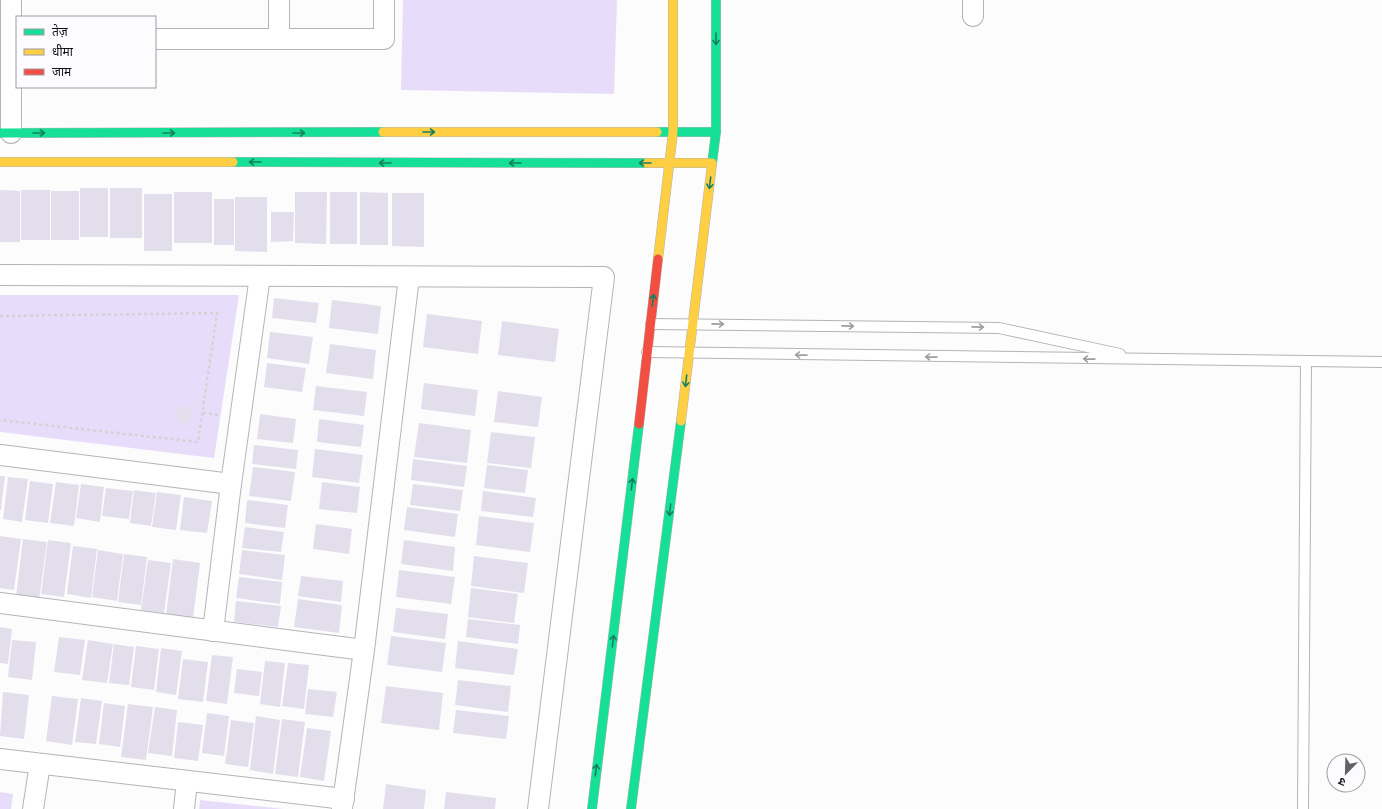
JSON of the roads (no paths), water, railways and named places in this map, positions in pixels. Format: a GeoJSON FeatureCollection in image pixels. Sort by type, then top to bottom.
{"type":"FeatureCollection","features":[{"type":"Feature","properties":{"kind":"street"},"geometry":{"type":"LineString","coordinates":[[11,0],[14,39],[6,133],[716,132]]}},
{"type":"Feature","properties":{"kind":"street"},"geometry":{"type":"LineString","coordinates":[[279,0],[280,39]]}},
{"type":"Feature","properties":{"kind":"street"},"geometry":{"type":"LineString","coordinates":[[156,39],[384,39],[384,0]]}},
{"type":"Feature","properties":{"kind":"street"},"geometry":{"type":"LineString","coordinates":[[592,809],[670,163],[673,132],[673,0]]}},
{"type":"Feature","properties":{"kind":"street"},"geometry":{"type":"LineString","coordinates":[[631,809],[655,633],[716,132],[716,0]]}},
{"type":"Feature","properties":{"kind":"street"},"geometry":{"type":"LineString","coordinates":[[0,162],[712,163]]}},
{"type":"Feature","properties":{"kind":"street"},"geometry":{"type":"LineString","coordinates":[[0,275],[604,277],[538,809]]}},
{"type":"Feature","properties":{"kind":"street"},"geometry":{"type":"LineString","coordinates":[[213,631],[231,484],[260,276]]}},
{"type":"Feature","properties":{"kind":"street"},"geometry":{"type":"LineString","coordinates":[[0,759],[187,781],[343,804],[364,650],[409,277]]}},
{"type":"Feature","properties":{"kind":"street"},"geometry":{"type":"LineString","coordinates":[[0,455],[231,484]]}},
{"type":"Feature","properties":{"kind":"street"},"geometry":{"type":"LineString","coordinates":[[0,603],[364,650]]}},
{"type":"Feature","properties":{"kind":"street"},"geometry":{"type":"LineString","coordinates":[[33,809],[40,764]]}},
{"type":"Feature","properties":{"kind":"street"},"geometry":{"type":"LineString","coordinates":[[184,809],[187,781]]}},
{"type":"Feature","properties":{"kind":"lane"},"geometry":{"type":"LineString","coordinates":[[651,324],[999,328],[1142,359]]}},
{"type":"Feature","properties":{"kind":"lane"},"geometry":{"type":"LineString","coordinates":[[647,352],[689,354],[1382,362]]}},
{"type":"Feature","properties":{"kind":"lane"},"geometry":{"type":"LineString","coordinates":[[1303,809],[1306,361]]}}]}
